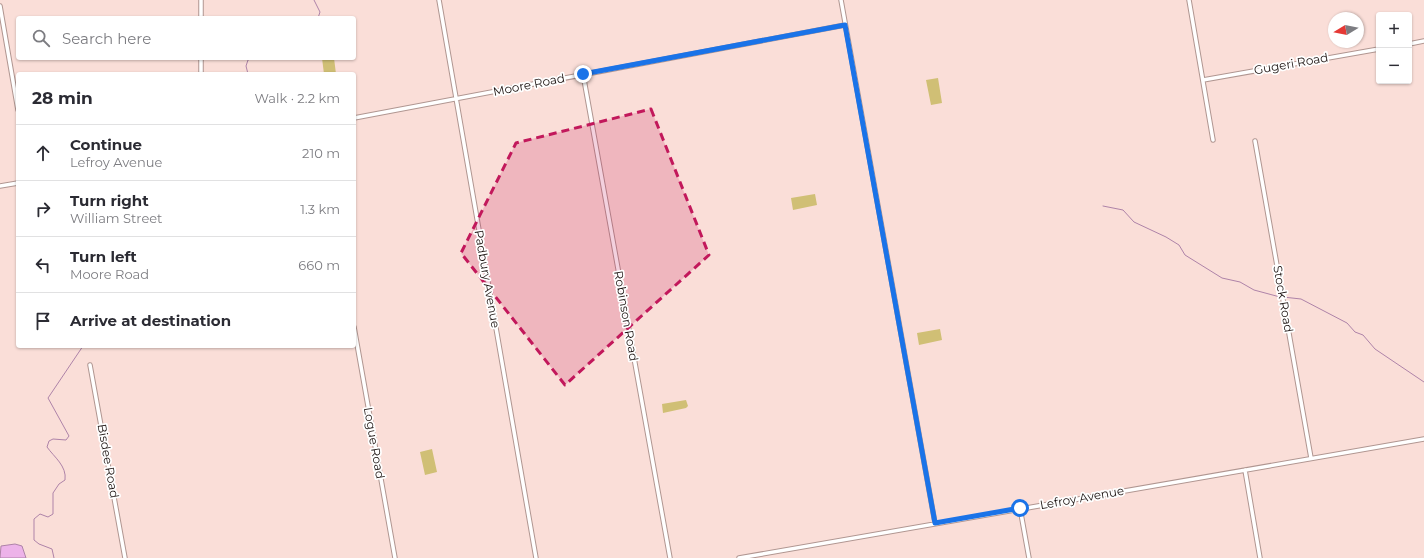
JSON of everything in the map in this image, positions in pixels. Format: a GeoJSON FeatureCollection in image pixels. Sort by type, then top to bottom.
{"type":"FeatureCollection","features":[{"type":"Feature","properties":{"kind":"street"},"geometry":{"type":"LineString","coordinates":[[201,0],[201,16]]}},
{"type":"Feature","properties":{"kind":"street","name":"Padbury Avenue"},"geometry":{"type":"LineString","coordinates":[[439,0],[536,558]]}},
{"type":"Feature","properties":{"kind":"street"},"geometry":{"type":"LineString","coordinates":[[841,0],[935,523]]}},
{"type":"Feature","properties":{"kind":"street"},"geometry":{"type":"LineString","coordinates":[[1189,0],[1213,140]]}},
{"type":"Feature","properties":{"kind":"street"},"geometry":{"type":"LineString","coordinates":[[0,6],[16,98]]}},
{"type":"Feature","properties":{"kind":"street","name":"Moore Road"},"geometry":{"type":"LineString","coordinates":[[356,118],[845,25]]}},
{"type":"Feature","properties":{"kind":"street"},"geometry":{"type":"LineString","coordinates":[[1412,43],[1424,41]]}},
{"type":"Feature","properties":{"kind":"street","name":"Gugeri Road"},"geometry":{"type":"LineString","coordinates":[[1203,80],[1376,50]]}},
{"type":"Feature","properties":{"kind":"street"},"geometry":{"type":"LineString","coordinates":[[201,60],[201,72]]}},
{"type":"Feature","properties":{"kind":"street","name":"Robinson Road"},"geometry":{"type":"LineString","coordinates":[[583,74],[670,558]]}},
{"type":"Feature","properties":{"kind":"street","name":"Stock Road"},"geometry":{"type":"LineString","coordinates":[[1255,140],[1311,458]]}},
{"type":"Feature","properties":{"kind":"street"},"geometry":{"type":"LineString","coordinates":[[0,186],[16,183]]}},
{"type":"Feature","properties":{"kind":"street","name":"Logue Road"},"geometry":{"type":"LineString","coordinates":[[356,338],[395,558]]}},
{"type":"Feature","properties":{"kind":"street","name":"Bisdee Road"},"geometry":{"type":"LineString","coordinates":[[90,365],[125,558]]}},
{"type":"Feature","properties":{"kind":"street","name":"Lefroy Avenue"},"geometry":{"type":"LineString","coordinates":[[739,558],[1424,439]]}},
{"type":"Feature","properties":{"kind":"street"},"geometry":{"type":"LineString","coordinates":[[1245,470],[1260,558]]}},
{"type":"Feature","properties":{"kind":"street"},"geometry":{"type":"LineString","coordinates":[[1020,508],[1029,558]]}},
{"type":"Feature","properties":{"kind":"highlighted area"},"geometry":{"type":"Polygon","coordinates":[[[651,109],[709,255],[565,385],[461,253],[516,143],[651,109]]]}},
{"type":"Feature","properties":{"kind":"shaded area"},"geometry":{"type":"Polygon","coordinates":[[[322,60],[334,60],[336,72],[324,72],[322,60]]]}},
{"type":"Feature","properties":{"kind":"shaded area"},"geometry":{"type":"Polygon","coordinates":[[[938,78],[942,103],[931,105],[926,80],[938,78]]]}},
{"type":"Feature","properties":{"kind":"shaded area"},"geometry":{"type":"Polygon","coordinates":[[[815,194],[817,205],[793,210],[791,198],[815,194]]]}},
{"type":"Feature","properties":{"kind":"shaded area"},"geometry":{"type":"Polygon","coordinates":[[[940,329],[942,340],[919,345],[917,333],[940,329]]]}},
{"type":"Feature","properties":{"kind":"shaded area"},"geometry":{"type":"Polygon","coordinates":[[[686,400],[688,406],[686,408],[663,413],[662,404],[686,400]]]}},
{"type":"Feature","properties":{"kind":"shaded area"},"geometry":{"type":"Polygon","coordinates":[[[432,449],[437,472],[425,475],[420,452],[432,449]]]}},
{"type":"Feature","properties":{"kind":"shaded area"},"geometry":{"type":"Polygon","coordinates":[[[15,544],[22,546],[26,558],[0,558],[1,546],[15,544]]]}},
{"type":"Feature","properties":{"kind":"waterway"},"geometry":{"type":"LineString","coordinates":[[314,0],[320,12],[319,16]]}},
{"type":"Feature","properties":{"kind":"waterway"},"geometry":{"type":"LineString","coordinates":[[248,60],[246,66],[248,72]]}},
{"type":"Feature","properties":{"kind":"waterway"},"geometry":{"type":"LineString","coordinates":[[1103,206],[1123,210],[1134,222],[1166,237],[1179,245],[1185,255],[1222,278],[1240,282],[1254,290],[1280,297]]}},
{"type":"Feature","properties":{"kind":"waterway"},"geometry":{"type":"LineString","coordinates":[[1283,297],[1301,299],[1347,323],[1355,332],[1363,335],[1375,349],[1424,382]]}},
{"type":"Feature","properties":{"kind":"waterway"},"geometry":{"type":"LineString","coordinates":[[54,558],[52,549],[39,544],[34,540],[34,519],[40,514],[48,517],[53,514],[53,493],[59,484],[65,480],[62,466],[47,447],[49,441],[53,439],[66,440],[69,436],[48,398],[82,348]]}},
{"type":"Feature","properties":{"kind":"route"},"geometry":{"type":"LineString","coordinates":[[583,74],[845,25],[935,523],[1020,508]]}}]}
